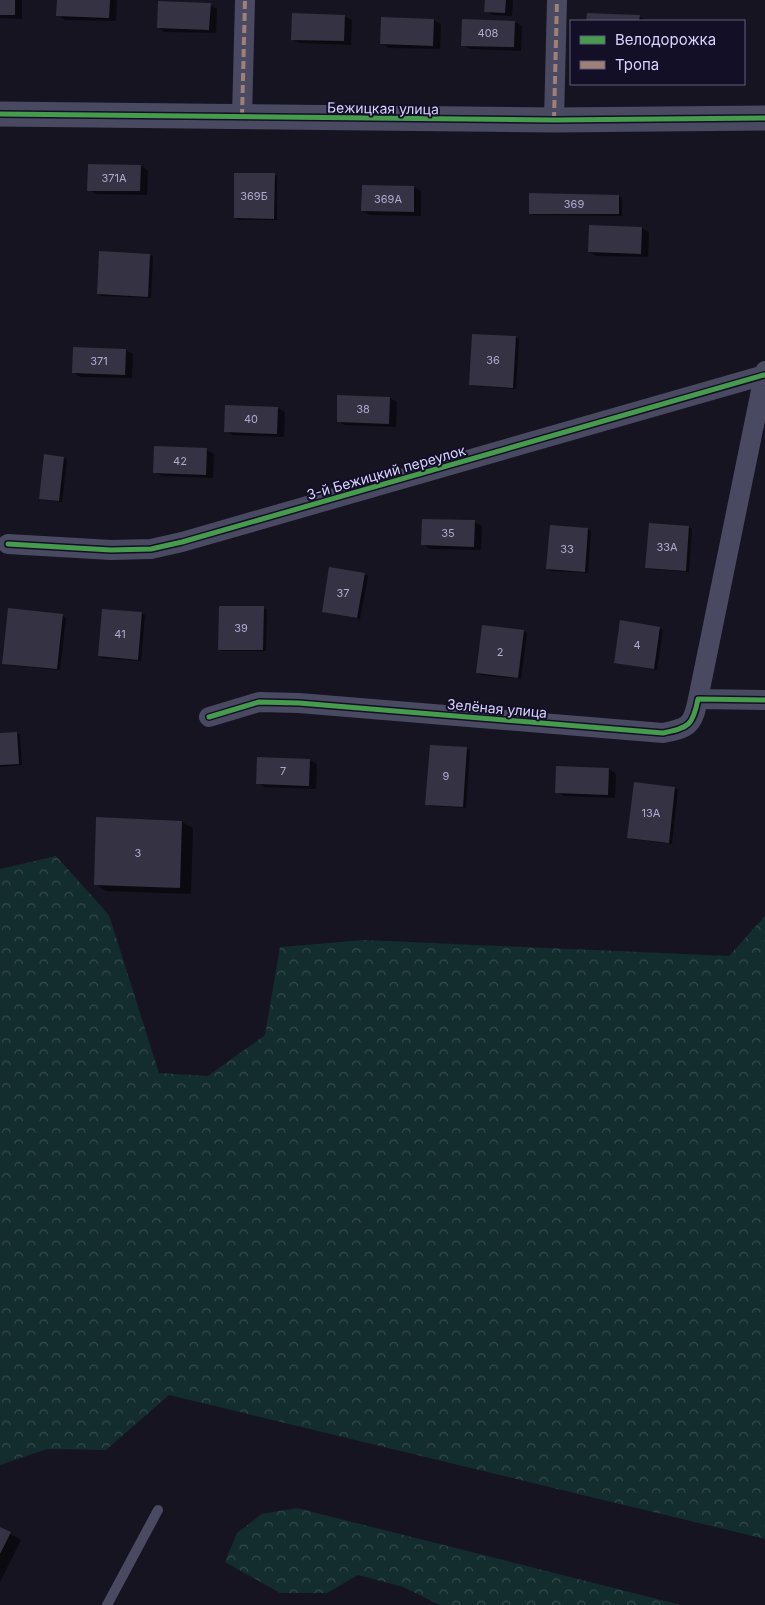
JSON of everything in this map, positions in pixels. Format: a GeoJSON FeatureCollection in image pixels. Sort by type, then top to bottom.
{"type":"FeatureCollection","features":[{"type":"Feature","properties":{"kind":"street"},"geometry":{"type":"LineString","coordinates":[[242,117],[245,0]]}},
{"type":"Feature","properties":{"kind":"street"},"geometry":{"type":"LineString","coordinates":[[554,120],[557,0]]}},
{"type":"Feature","properties":{"kind":"street","name":"Бежицкая улица"},"geometry":{"type":"LineString","coordinates":[[0,114],[554,120],[765,118]]}},
{"type":"Feature","properties":{"kind":"street","name":"3-й Бежицкий переулок"},"geometry":{"type":"LineString","coordinates":[[8,544],[110,550],[151,549],[182,542],[764,373]]}},
{"type":"Feature","properties":{"kind":"street","name":"Зелёная улица"},"geometry":{"type":"LineString","coordinates":[[209,717],[260,702],[300,703],[663,733],[682,729],[694,718],[764,373]]}},
{"type":"Feature","properties":{"kind":"street"},"geometry":{"type":"LineString","coordinates":[[698,699],[765,700]]}},
{"type":"Feature","properties":{"kind":"lane"},"geometry":{"type":"LineString","coordinates":[[107,1605],[158,1510]]}},
{"type":"Feature","properties":{"kind":"green space"},"geometry":{"type":"Polygon","coordinates":[[[56,856],[109,915],[159,1073],[208,1076],[265,1035],[280,947],[364,940],[729,956],[765,916],[765,1539],[169,1395],[106,1450],[47,1449],[0,1465],[0,869],[56,856]]]}},
{"type":"Feature","properties":{"kind":"green space"},"geometry":{"type":"Polygon","coordinates":[[[297,1508],[681,1605],[440,1605],[403,1587],[358,1575],[327,1593],[280,1593],[225,1562],[237,1533],[262,1514],[297,1508]]]}},
{"type":"Feature","properties":{"kind":"building"},"geometry":{"type":"Polygon","coordinates":[[[0,0],[15,0],[15,15],[0,15],[0,0]]]}},
{"type":"Feature","properties":{"kind":"building"},"geometry":{"type":"Polygon","coordinates":[[[57,0],[110,0],[109,18],[56,16],[57,0]]]}},
{"type":"Feature","properties":{"kind":"building"},"geometry":{"type":"Polygon","coordinates":[[[485,0],[506,0],[505,13],[484,12],[485,0]]]}},
{"type":"Feature","properties":{"kind":"building"},"geometry":{"type":"Polygon","coordinates":[[[158,1],[211,3],[209,30],[157,28],[158,1]]]}},
{"type":"Feature","properties":{"kind":"building"},"geometry":{"type":"Polygon","coordinates":[[[292,13],[345,15],[344,41],[291,40],[292,13]]]}},
{"type":"Feature","properties":{"kind":"building"},"geometry":{"type":"Polygon","coordinates":[[[587,13],[640,15],[639,20],[586,20],[587,13]]]}},
{"type":"Feature","properties":{"kind":"building"},"geometry":{"type":"Polygon","coordinates":[[[381,17],[434,19],[433,46],[380,44],[381,17]]]}},
{"type":"Feature","properties":{"kind":"building"},"geometry":{"type":"Polygon","coordinates":[[[462,19],[515,21],[514,47],[461,46],[462,19]]]}},
{"type":"Feature","properties":{"kind":"building"},"geometry":{"type":"Polygon","coordinates":[[[88,164],[141,165],[140,191],[87,191],[88,164]]]}},
{"type":"Feature","properties":{"kind":"building"},"geometry":{"type":"Polygon","coordinates":[[[234,173],[275,173],[274,219],[234,218],[234,173]]]}},
{"type":"Feature","properties":{"kind":"building"},"geometry":{"type":"Polygon","coordinates":[[[362,185],[414,186],[414,212],[361,211],[362,185]]]}},
{"type":"Feature","properties":{"kind":"building"},"geometry":{"type":"Polygon","coordinates":[[[529,193],[619,195],[619,214],[529,214],[529,193]]]}},
{"type":"Feature","properties":{"kind":"building"},"geometry":{"type":"Polygon","coordinates":[[[589,225],[642,227],[641,254],[588,252],[589,225]]]}},
{"type":"Feature","properties":{"kind":"building"},"geometry":{"type":"Polygon","coordinates":[[[99,251],[150,254],[148,297],[97,294],[99,251]]]}},
{"type":"Feature","properties":{"kind":"building"},"geometry":{"type":"Polygon","coordinates":[[[472,334],[516,336],[513,388],[469,385],[472,334]]]}},
{"type":"Feature","properties":{"kind":"building"},"geometry":{"type":"Polygon","coordinates":[[[73,347],[126,349],[125,375],[72,373],[73,347]]]}},
{"type":"Feature","properties":{"kind":"building"},"geometry":{"type":"Polygon","coordinates":[[[337,395],[390,397],[389,424],[337,422],[337,395]]]}},
{"type":"Feature","properties":{"kind":"building"},"geometry":{"type":"Polygon","coordinates":[[[225,405],[278,407],[277,434],[224,432],[225,405]]]}},
{"type":"Feature","properties":{"kind":"building"},"geometry":{"type":"Polygon","coordinates":[[[154,446],[207,448],[206,475],[153,473],[154,446]]]}},
{"type":"Feature","properties":{"kind":"building"},"geometry":{"type":"Polygon","coordinates":[[[44,454],[64,457],[59,501],[39,499],[44,454]]]}},
{"type":"Feature","properties":{"kind":"building"},"geometry":{"type":"Polygon","coordinates":[[[422,519],[475,520],[474,547],[421,545],[422,519]]]}},
{"type":"Feature","properties":{"kind":"building"},"geometry":{"type":"Polygon","coordinates":[[[649,523],[689,526],[686,571],[645,568],[649,523]]]}},
{"type":"Feature","properties":{"kind":"building"},"geometry":{"type":"Polygon","coordinates":[[[550,525],[588,528],[585,572],[546,569],[550,525]]]}},
{"type":"Feature","properties":{"kind":"building"},"geometry":{"type":"Polygon","coordinates":[[[329,567],[365,573],[357,618],[322,612],[329,567]]]}},
{"type":"Feature","properties":{"kind":"building"},"geometry":{"type":"Polygon","coordinates":[[[219,606],[264,606],[263,650],[218,650],[219,606]]]}},
{"type":"Feature","properties":{"kind":"building"},"geometry":{"type":"Polygon","coordinates":[[[8,608],[63,614],[57,669],[2,664],[8,608]]]}},
{"type":"Feature","properties":{"kind":"building"},"geometry":{"type":"Polygon","coordinates":[[[102,609],[142,612],[138,660],[98,656],[102,609]]]}},
{"type":"Feature","properties":{"kind":"building"},"geometry":{"type":"Polygon","coordinates":[[[620,620],[660,627],[654,669],[614,663],[620,620]]]}},
{"type":"Feature","properties":{"kind":"building"},"geometry":{"type":"Polygon","coordinates":[[[482,625],[524,630],[518,678],[476,673],[482,625]]]}},
{"type":"Feature","properties":{"kind":"building"},"geometry":{"type":"Polygon","coordinates":[[[17,732],[19,764],[0,765],[0,733],[17,732]]]}},
{"type":"Feature","properties":{"kind":"building"},"geometry":{"type":"Polygon","coordinates":[[[430,745],[467,747],[463,807],[425,805],[430,745]]]}},
{"type":"Feature","properties":{"kind":"building"},"geometry":{"type":"Polygon","coordinates":[[[257,757],[310,759],[309,786],[256,784],[257,757]]]}},
{"type":"Feature","properties":{"kind":"building"},"geometry":{"type":"Polygon","coordinates":[[[556,766],[609,768],[608,795],[555,793],[556,766]]]}},
{"type":"Feature","properties":{"kind":"building"},"geometry":{"type":"Polygon","coordinates":[[[634,782],[675,787],[669,843],[627,838],[634,782]]]}},
{"type":"Feature","properties":{"kind":"building"},"geometry":{"type":"Polygon","coordinates":[[[96,817],[182,821],[180,888],[94,885],[96,817]]]}},
{"type":"Feature","properties":{"kind":"building"},"geometry":{"type":"Polygon","coordinates":[[[0,1527],[11,1532],[0,1554],[0,1527]]]}},
{"type":"Feature","properties":{"kind":"marked path"},"geometry":{"type":"LineString","coordinates":[[242,117],[245,0]]}},
{"type":"Feature","properties":{"kind":"marked path"},"geometry":{"type":"LineString","coordinates":[[554,120],[557,0]]}},
{"type":"Feature","properties":{"kind":"cycle path"},"geometry":{"type":"LineString","coordinates":[[0,114],[554,120],[765,118]]}},
{"type":"Feature","properties":{"kind":"cycle path"},"geometry":{"type":"LineString","coordinates":[[8,544],[111,550],[151,549],[182,542],[764,375]]}},
{"type":"Feature","properties":{"kind":"cycle path"},"geometry":{"type":"LineString","coordinates":[[209,717],[259,702],[299,703],[663,733],[679,729],[688,724],[692,720],[698,699],[765,700]]}}]}
